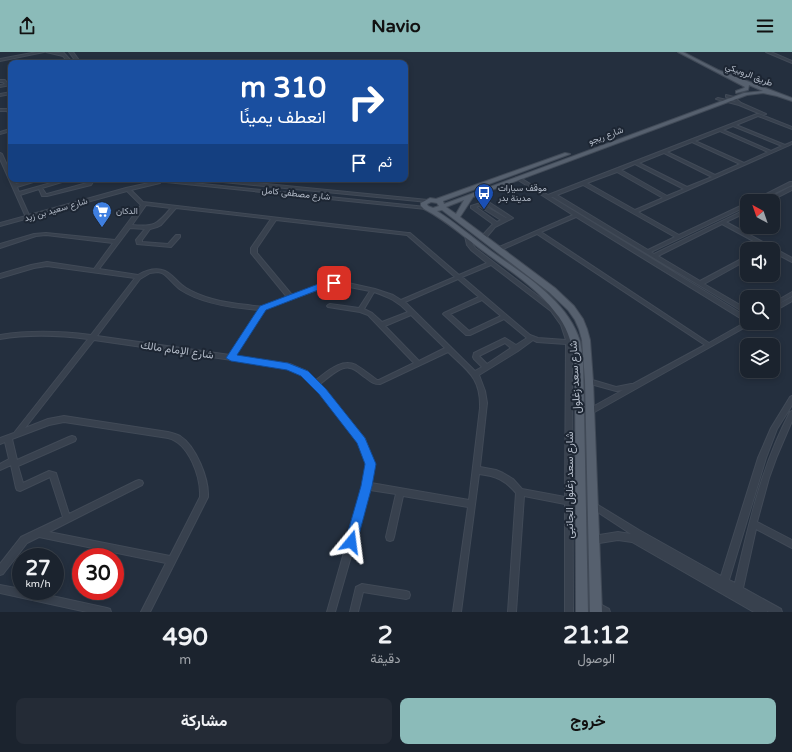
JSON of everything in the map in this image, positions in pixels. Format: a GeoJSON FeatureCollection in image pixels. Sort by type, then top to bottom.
{"type":"FeatureCollection","features":[{"type":"Feature","properties":{"kind":"main road","name":"طريق الروبيكي"},"geometry":{"type":"LineString","coordinates":[[680,52],[730,77],[792,100]]}},
{"type":"Feature","properties":{"kind":"main road","name":"طريق الروبيكي"},"geometry":{"type":"LineString","coordinates":[[688,52],[722,70],[792,97]]}},
{"type":"Feature","properties":{"kind":"main road","name":"شارع ريجو"},"geometry":{"type":"LineString","coordinates":[[441,204],[458,200],[594,150],[726,99],[747,88],[744,84],[730,77]]}},
{"type":"Feature","properties":{"kind":"main road","name":"شارع ريجو"},"geometry":{"type":"LineString","coordinates":[[441,204],[452,196],[718,99],[734,98],[757,92],[776,95]]}},
{"type":"Feature","properties":{"kind":"main road"},"geometry":{"type":"LineString","coordinates":[[587,147],[594,150]]}},
{"type":"Feature","properties":{"kind":"main road"},"geometry":{"type":"LineString","coordinates":[[456,217],[460,214],[464,204],[471,195]]}},
{"type":"Feature","properties":{"kind":"main road"},"geometry":{"type":"LineString","coordinates":[[452,196],[458,200]]}},
{"type":"Feature","properties":{"kind":"main road"},"geometry":{"type":"LineString","coordinates":[[428,206],[441,204]]}},
{"type":"Feature","properties":{"kind":"main road"},"geometry":{"type":"LineString","coordinates":[[428,206],[438,210],[441,204]]}},
{"type":"Feature","properties":{"kind":"main road","name":"شارع سعد زغلول"},"geometry":{"type":"LineString","coordinates":[[441,204],[552,290],[571,308],[578,319],[586,340],[589,381],[590,456],[596,609]]}},
{"type":"Feature","properties":{"kind":"main road","name":"شارع سعد زغلول"},"geometry":{"type":"LineString","coordinates":[[428,206],[547,298],[565,319],[571,331],[578,353],[582,612]]}},
{"type":"Feature","properties":{"kind":"main road"},"geometry":{"type":"LineString","coordinates":[[580,455],[590,456]]}},
{"type":"Feature","properties":{"kind":"street"},"geometry":{"type":"LineString","coordinates":[[0,58],[14,53],[27,52]]}},
{"type":"Feature","properties":{"kind":"street"},"geometry":{"type":"LineString","coordinates":[[0,58],[42,52],[63,53]]}},
{"type":"Feature","properties":{"kind":"street"},"geometry":{"type":"LineString","coordinates":[[71,52],[78,60]]}},
{"type":"Feature","properties":{"kind":"street"},"geometry":{"type":"LineString","coordinates":[[768,52],[792,61]]}},
{"type":"Feature","properties":{"kind":"street"},"geometry":{"type":"LineString","coordinates":[[773,52],[792,61]]}},
{"type":"Feature","properties":{"kind":"street"},"geometry":{"type":"LineString","coordinates":[[734,98],[737,102],[743,105]]}},
{"type":"Feature","properties":{"kind":"street"},"geometry":{"type":"LineString","coordinates":[[726,99],[792,124]]}},
{"type":"Feature","properties":{"kind":"street"},"geometry":{"type":"LineString","coordinates":[[550,196],[758,115],[792,128]]}},
{"type":"Feature","properties":{"kind":"street"},"geometry":{"type":"LineString","coordinates":[[733,125],[785,146]]}},
{"type":"Feature","properties":{"kind":"street"},"geometry":{"type":"LineString","coordinates":[[720,130],[771,152]]}},
{"type":"Feature","properties":{"kind":"street"},"geometry":{"type":"LineString","coordinates":[[692,141],[744,164]]}},
{"type":"Feature","properties":{"kind":"street"},"geometry":{"type":"LineString","coordinates":[[635,212],[792,143]]}},
{"type":"Feature","properties":{"kind":"street"},"geometry":{"type":"LineString","coordinates":[[664,152],[716,177]]}},
{"type":"Feature","properties":{"kind":"street"},"geometry":{"type":"LineString","coordinates":[[0,154],[8,175]]}},
{"type":"Feature","properties":{"kind":"street"},"geometry":{"type":"LineString","coordinates":[[636,163],[687,189]]}},
{"type":"Feature","properties":{"kind":"street"},"geometry":{"type":"LineString","coordinates":[[617,170],[667,198]]}},
{"type":"Feature","properties":{"kind":"street"},"geometry":{"type":"LineString","coordinates":[[517,178],[603,228],[740,316]]}},
{"type":"Feature","properties":{"kind":"street"},"geometry":{"type":"LineString","coordinates":[[12,182],[27,215]]}},
{"type":"Feature","properties":{"kind":"street"},"geometry":{"type":"LineString","coordinates":[[14,186],[29,182]]}},
{"type":"Feature","properties":{"kind":"street"},"geometry":{"type":"LineString","coordinates":[[18,194],[60,182]]}},
{"type":"Feature","properties":{"kind":"street"},"geometry":{"type":"LineString","coordinates":[[40,188],[44,195],[47,195],[89,184],[90,182]]}},
{"type":"Feature","properties":{"kind":"street","name":"شارع سعيد بن زيد"},"geometry":{"type":"LineString","coordinates":[[0,224],[128,189],[146,182]]}},
{"type":"Feature","properties":{"kind":"street","name":"شارع سعيد بن زيد"},"geometry":{"type":"LineString","coordinates":[[0,224],[27,215],[143,184],[158,182]]}},
{"type":"Feature","properties":{"kind":"street","name":"شارع مصطفى كامل"},"geometry":{"type":"LineString","coordinates":[[189,182],[410,203]]}},
{"type":"Feature","properties":{"kind":"street","name":"شارع مصطفى كامل"},"geometry":{"type":"LineString","coordinates":[[228,182],[428,206]]}},
{"type":"Feature","properties":{"kind":"street"},"geometry":{"type":"LineString","coordinates":[[583,183],[679,237]]}},
{"type":"Feature","properties":{"kind":"street"},"geometry":{"type":"LineString","coordinates":[[770,194],[792,184]]}},
{"type":"Feature","properties":{"kind":"street"},"geometry":{"type":"LineString","coordinates":[[777,194],[792,184]]}},
{"type":"Feature","properties":{"kind":"street"},"geometry":{"type":"LineString","coordinates":[[128,189],[144,204],[408,234],[482,298],[532,338],[569,342]]}},
{"type":"Feature","properties":{"kind":"street"},"geometry":{"type":"LineString","coordinates":[[550,196],[576,215],[648,252],[740,308]]}},
{"type":"Feature","properties":{"kind":"street"},"geometry":{"type":"LineString","coordinates":[[96,269],[144,204]]}},
{"type":"Feature","properties":{"kind":"street"},"geometry":{"type":"LineString","coordinates":[[483,238],[496,224],[505,220],[479,204],[473,208],[496,224]]}},
{"type":"Feature","properties":{"kind":"street"},"geometry":{"type":"LineString","coordinates":[[128,226],[148,228],[159,225],[174,207]]}},
{"type":"Feature","properties":{"kind":"street"},"geometry":{"type":"LineString","coordinates":[[648,252],[740,207]]}},
{"type":"Feature","properties":{"kind":"street"},"geometry":{"type":"LineString","coordinates":[[654,256],[740,214]]}},
{"type":"Feature","properties":{"kind":"street"},"geometry":{"type":"LineString","coordinates":[[499,249],[576,215]]}},
{"type":"Feature","properties":{"kind":"street"},"geometry":{"type":"LineString","coordinates":[[274,219],[254,248],[254,253],[290,297]]}},
{"type":"Feature","properties":{"kind":"street"},"geometry":{"type":"LineString","coordinates":[[723,223],[757,242]]}},
{"type":"Feature","properties":{"kind":"street"},"geometry":{"type":"LineString","coordinates":[[148,228],[139,240],[139,243],[169,246],[178,236]]}},
{"type":"Feature","properties":{"kind":"street"},"geometry":{"type":"LineString","coordinates":[[538,232],[706,343]]}},
{"type":"Feature","properties":{"kind":"street"},"geometry":{"type":"LineString","coordinates":[[0,246],[36,235],[46,234],[116,242]]}},
{"type":"Feature","properties":{"kind":"street","name":"شارع سعد زغلول الجانبى"},"geometry":{"type":"LineString","coordinates":[[468,236],[471,247],[558,316],[566,328],[569,342],[569,612]]}},
{"type":"Feature","properties":{"kind":"street"},"geometry":{"type":"LineString","coordinates":[[673,240],[680,244]]}},
{"type":"Feature","properties":{"kind":"street"},"geometry":{"type":"LineString","coordinates":[[780,254],[792,260]]}},
{"type":"Feature","properties":{"kind":"street"},"geometry":{"type":"LineString","coordinates":[[700,284],[740,262]]}},
{"type":"Feature","properties":{"kind":"street"},"geometry":{"type":"LineString","coordinates":[[401,302],[491,263]]}},
{"type":"Feature","properties":{"kind":"street"},"geometry":{"type":"LineString","coordinates":[[0,276],[33,266],[47,264],[96,269],[136,276],[138,278]]}},
{"type":"Feature","properties":{"kind":"street"},"geometry":{"type":"LineString","coordinates":[[16,434],[138,278],[149,272],[162,271],[167,273],[178,286],[199,296],[234,306],[263,308],[290,297],[329,284],[338,283],[373,290],[391,296],[401,302],[412,312],[475,374],[481,384],[484,396],[472,504],[457,612]]}},
{"type":"Feature","properties":{"kind":"street"},"geometry":{"type":"LineString","coordinates":[[361,310],[373,290]]}},
{"type":"Feature","properties":{"kind":"street"},"geometry":{"type":"LineString","coordinates":[[780,301],[792,294]]}},
{"type":"Feature","properties":{"kind":"street"},"geometry":{"type":"LineString","coordinates":[[482,298],[446,314],[468,334],[504,316]]}},
{"type":"Feature","properties":{"kind":"street"},"geometry":{"type":"LineString","coordinates":[[780,306],[791,301]]}},
{"type":"Feature","properties":{"kind":"street"},"geometry":{"type":"LineString","coordinates":[[330,306],[361,310],[370,314],[418,364]]}},
{"type":"Feature","properties":{"kind":"street"},"geometry":{"type":"LineString","coordinates":[[231,358],[263,308]]}},
{"type":"Feature","properties":{"kind":"street"},"geometry":{"type":"LineString","coordinates":[[381,325],[412,312]]}},
{"type":"Feature","properties":{"kind":"street"},"geometry":{"type":"LineString","coordinates":[[589,381],[608,388],[616,389],[629,387],[740,324]]}},
{"type":"Feature","properties":{"kind":"street"},"geometry":{"type":"LineString","coordinates":[[590,412],[740,328]]}},
{"type":"Feature","properties":{"kind":"street","name":"شارع الإمام مالك"},"geometry":{"type":"LineString","coordinates":[[0,337],[20,333],[45,332],[231,358],[294,368],[304,373],[316,384],[357,434],[366,448],[370,464],[366,486],[331,612]]}},
{"type":"Feature","properties":{"kind":"street"},"geometry":{"type":"LineString","coordinates":[[475,374],[532,338]]}},
{"type":"Feature","properties":{"kind":"street"},"geometry":{"type":"LineString","coordinates":[[486,367],[476,357],[476,355],[506,340],[516,349]]}},
{"type":"Feature","properties":{"kind":"street"},"geometry":{"type":"LineString","coordinates":[[316,384],[340,367],[346,365],[352,366],[378,382],[449,349]]}},
{"type":"Feature","properties":{"kind":"street"},"geometry":{"type":"LineString","coordinates":[[724,581],[762,458],[774,428],[792,399]]}},
{"type":"Feature","properties":{"kind":"street"},"geometry":{"type":"LineString","coordinates":[[738,589],[765,478],[773,454],[792,414]]}},
{"type":"Feature","properties":{"kind":"street"},"geometry":{"type":"LineString","coordinates":[[0,441],[48,422],[64,419],[168,435],[180,440],[188,448],[202,475],[206,489],[201,505],[145,612]]}},
{"type":"Feature","properties":{"kind":"street"},"geometry":{"type":"LineString","coordinates":[[8,438],[20,488],[48,474],[53,475],[67,518]]}},
{"type":"Feature","properties":{"kind":"street"},"geometry":{"type":"LineString","coordinates":[[0,467],[14,463],[72,439]]}},
{"type":"Feature","properties":{"kind":"street"},"geometry":{"type":"LineString","coordinates":[[476,470],[498,473],[507,478],[520,492],[569,501]]}},
{"type":"Feature","properties":{"kind":"street"},"geometry":{"type":"LineString","coordinates":[[0,571],[24,540],[139,482]]}},
{"type":"Feature","properties":{"kind":"street"},"geometry":{"type":"LineString","coordinates":[[366,486],[472,504]]}},
{"type":"Feature","properties":{"kind":"street"},"geometry":{"type":"LineString","coordinates":[[390,537],[400,492]]}},
{"type":"Feature","properties":{"kind":"street"},"geometry":{"type":"LineString","coordinates":[[512,612],[520,492]]}},
{"type":"Feature","properties":{"kind":"street"},"geometry":{"type":"LineString","coordinates":[[593,505],[626,527],[778,612]]}},
{"type":"Feature","properties":{"kind":"street"},"geometry":{"type":"LineString","coordinates":[[754,524],[792,544]]}},
{"type":"Feature","properties":{"kind":"street"},"geometry":{"type":"LineString","coordinates":[[38,533],[172,560]]}},
{"type":"Feature","properties":{"kind":"street"},"geometry":{"type":"LineString","coordinates":[[593,540],[618,536],[633,538],[763,612]]}},
{"type":"Feature","properties":{"kind":"street"},"geometry":{"type":"LineString","coordinates":[[354,612],[359,590],[362,588],[406,595]]}},
{"type":"Feature","properties":{"kind":"street"},"geometry":{"type":"LineString","coordinates":[[0,589],[107,612]]}},
{"type":"Feature","properties":{"kind":"street"},"geometry":{"type":"LineString","coordinates":[[596,609],[606,612]]}},
{"type":"Feature","properties":{"kind":"place","name":"موقف سيارات مدينة بدر"},"geometry":{"type":"Point","coordinates":[484,210]}},
{"type":"Feature","properties":{"kind":"place","name":"الدكان"},"geometry":{"type":"Point","coordinates":[102,228]}},
{"type":"Feature","properties":{"kind":"route"},"geometry":{"type":"LineString","coordinates":[[334,283],[324,285],[263,308],[258,313],[231,358],[288,366],[300,370],[323,392],[362,441],[366,448],[370,464],[366,486],[351,542]]}}]}
